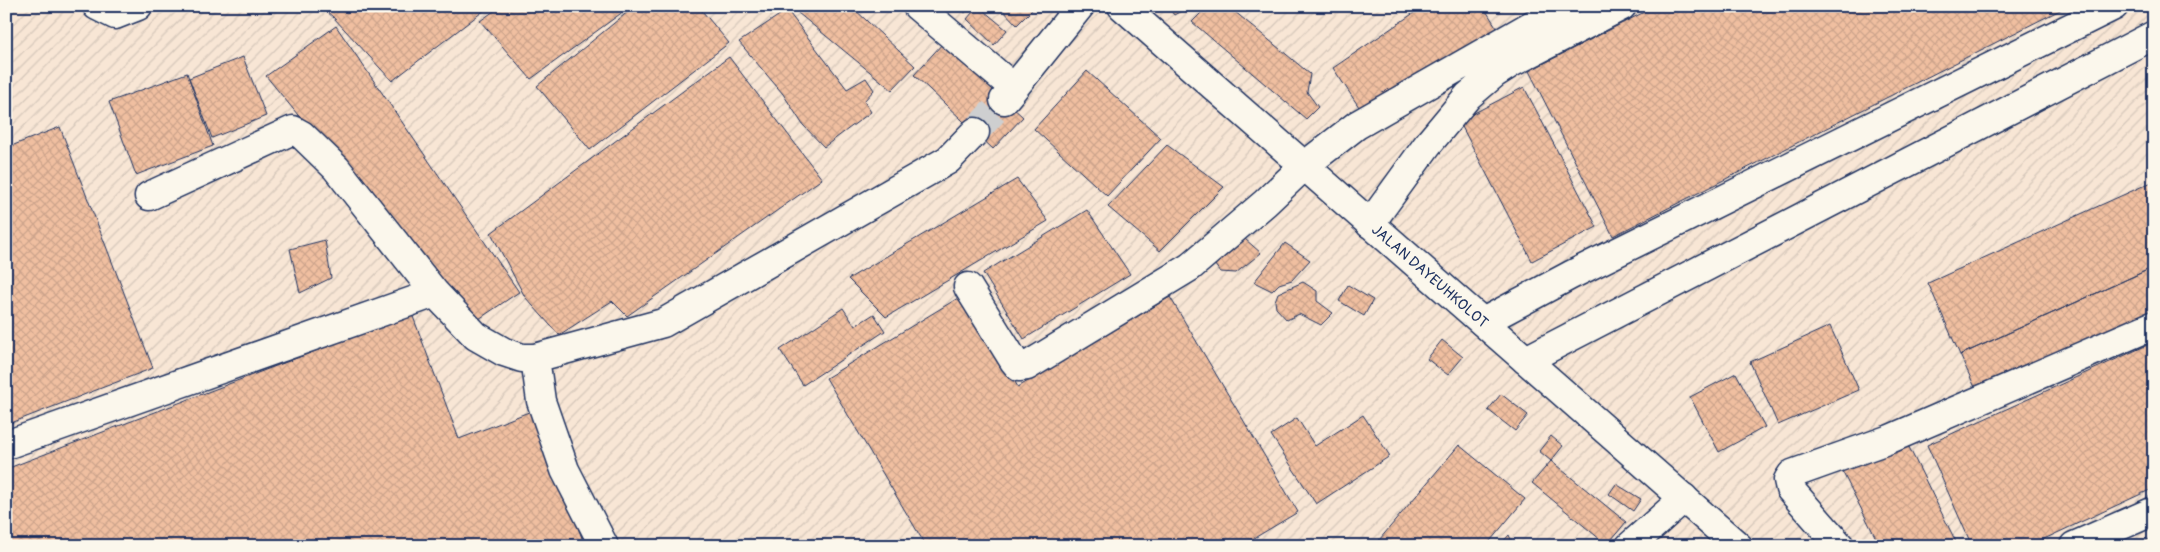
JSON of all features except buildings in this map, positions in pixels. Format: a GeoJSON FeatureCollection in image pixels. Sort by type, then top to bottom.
{"type":"FeatureCollection","features":[{"type":"Feature","properties":{"kind":"main road"},"geometry":{"type":"LineString","coordinates":[[97,6],[115,15],[138,6]]}},
{"type":"Feature","properties":{"kind":"main road"},"geometry":{"type":"LineString","coordinates":[[917,6],[1009,94],[1080,6]]}},
{"type":"Feature","properties":{"kind":"main road","name":"JALAN DAYEUHKOLOT"},"geometry":{"type":"LineString","coordinates":[[1122,6],[1738,546]]}},
{"type":"Feature","properties":{"kind":"main road"},"geometry":{"type":"LineString","coordinates":[[968,287],[1014,361],[1019,367],[1027,366],[1190,267],[1265,203],[1304,166],[1357,125],[1565,6]]}},
{"type":"Feature","properties":{"kind":"main road"},"geometry":{"type":"LineString","coordinates":[[1370,224],[1428,144],[1468,96],[1494,74],[1513,62],[1622,6]]}},
{"type":"Feature","properties":{"kind":"main road"},"geometry":{"type":"LineString","coordinates":[[1483,322],[1572,275],[2114,6]]}},
{"type":"Feature","properties":{"kind":"main road"},"geometry":{"type":"LineString","coordinates":[[1526,360],[2154,35]]}},
{"type":"Feature","properties":{"kind":"main road"},"geometry":{"type":"LineString","coordinates":[[149,196],[293,130],[302,135],[336,168],[435,292],[476,336],[504,352],[522,358],[535,358],[663,324],[948,160],[975,132]]}},
{"type":"Feature","properties":{"kind":"main road"},"geometry":{"type":"LineString","coordinates":[[6,445],[435,292]]}},
{"type":"Feature","properties":{"kind":"main road"},"geometry":{"type":"LineString","coordinates":[[1840,546],[1790,489],[1788,480],[1792,474],[1890,439],[2154,325]]}},
{"type":"Feature","properties":{"kind":"main road"},"geometry":{"type":"LineString","coordinates":[[535,358],[541,401],[565,470],[604,546]]}},
{"type":"Feature","properties":{"kind":"main road"},"geometry":{"type":"LineString","coordinates":[[1630,546],[1684,498]]}},
{"type":"Feature","properties":{"kind":"main road"},"geometry":{"type":"LineString","coordinates":[[2074,546],[2154,511]]}},
{"type":"Feature","properties":{"kind":"shaded area"},"geometry":{"type":"Polygon","coordinates":[[[6,6],[2154,6],[2154,546],[6,546],[6,6]]]}},
{"type":"Feature","properties":{"kind":"tunnel"},"geometry":{"type":"LineString","coordinates":[[975,132],[1004,100]]}}]}
